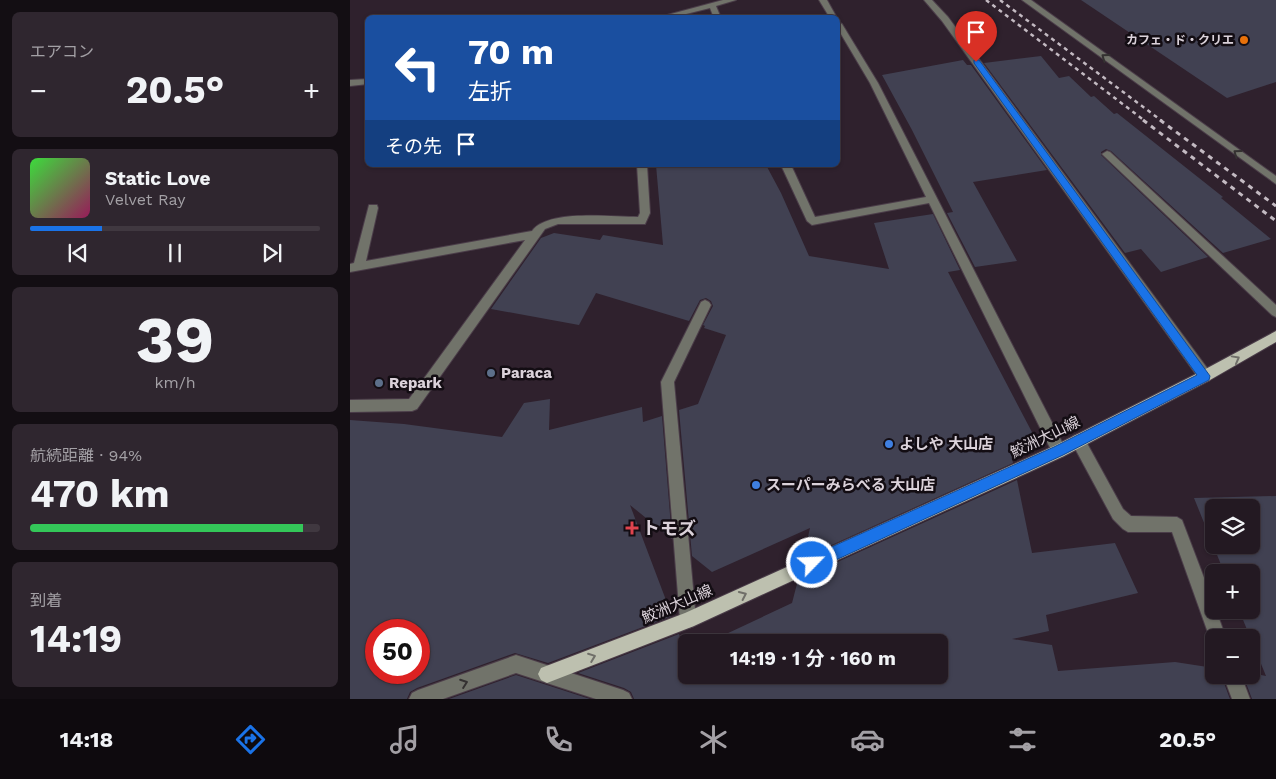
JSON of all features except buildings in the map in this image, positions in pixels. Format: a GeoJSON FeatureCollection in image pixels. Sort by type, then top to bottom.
{"type":"FeatureCollection","features":[{"type":"Feature","properties":{"kind":"main road","name":"鮫洲大山線"},"geometry":{"type":"LineString","coordinates":[[547,674],[688,620],[1059,451],[1205,376],[1276,336]]}},
{"type":"Feature","properties":{"kind":"street"},"geometry":{"type":"LineString","coordinates":[[671,15],[732,0]]}},
{"type":"Feature","properties":{"kind":"street"},"geometry":{"type":"LineString","coordinates":[[823,0],[832,15]]}},
{"type":"Feature","properties":{"kind":"street"},"geometry":{"type":"LineString","coordinates":[[928,0],[956,34],[1205,376]]}},
{"type":"Feature","properties":{"kind":"street"},"geometry":{"type":"LineString","coordinates":[[1026,0],[1276,181]]}},
{"type":"Feature","properties":{"kind":"street"},"geometry":{"type":"LineString","coordinates":[[712,5],[717,15]]}},
{"type":"Feature","properties":{"kind":"street"},"geometry":{"type":"LineString","coordinates":[[840,27],[874,83],[1059,451]]}},
{"type":"Feature","properties":{"kind":"street"},"geometry":{"type":"LineString","coordinates":[[350,83],[365,81]]}},
{"type":"Feature","properties":{"kind":"street"},"geometry":{"type":"LineString","coordinates":[[1107,154],[1276,312]]}},
{"type":"Feature","properties":{"kind":"street"},"geometry":{"type":"LineString","coordinates":[[350,406],[412,405],[541,226],[557,220],[641,221],[645,213],[642,167]]}},
{"type":"Feature","properties":{"kind":"street"},"geometry":{"type":"LineString","coordinates":[[787,167],[812,221],[932,199]]}},
{"type":"Feature","properties":{"kind":"street"},"geometry":{"type":"LineString","coordinates":[[373,208],[354,267],[535,234]]}},
{"type":"Feature","properties":{"kind":"street"},"geometry":{"type":"LineString","coordinates":[[688,620],[667,382],[706,305]]}},
{"type":"Feature","properties":{"kind":"street"},"geometry":{"type":"LineString","coordinates":[[1078,440],[1118,514],[1128,524],[1177,525],[1215,629]]}},
{"type":"Feature","properties":{"kind":"street"},"geometry":{"type":"LineString","coordinates":[[418,699],[516,664],[623,699]]}},
{"type":"Feature","properties":{"kind":"street"},"geometry":{"type":"LineString","coordinates":[[1235,684],[1241,699]]}},
{"type":"Feature","properties":{"kind":"railway"},"geometry":{"type":"LineString","coordinates":[[986,0],[1145,121]]}},
{"type":"Feature","properties":{"kind":"railway"},"geometry":{"type":"LineString","coordinates":[[1000,0],[1162,121]]}},
{"type":"Feature","properties":{"kind":"railway"},"geometry":{"type":"LineString","coordinates":[[1143,120],[1276,221]]}},
{"type":"Feature","properties":{"kind":"railway"},"geometry":{"type":"LineString","coordinates":[[1160,120],[1276,206]]}},
{"type":"Feature","properties":{"kind":"place","name":"カフェ・ド・クリエ"},"geometry":{"type":"Point","coordinates":[1244,40]}},
{"type":"Feature","properties":{"kind":"place","name":"Paraca"},"geometry":{"type":"Point","coordinates":[491,373]}},
{"type":"Feature","properties":{"kind":"place","name":"Repark"},"geometry":{"type":"Point","coordinates":[379,383]}},
{"type":"Feature","properties":{"kind":"place","name":"よしや 大山店"},"geometry":{"type":"Point","coordinates":[889,444]}},
{"type":"Feature","properties":{"kind":"place","name":"スーパーみらべる 大山店"},"geometry":{"type":"Point","coordinates":[756,485]}},
{"type":"Feature","properties":{"kind":"place","name":"トモズ"},"geometry":{"type":"Point","coordinates":[632,528]}},
{"type":"Feature","properties":{"kind":"route"},"geometry":{"type":"LineString","coordinates":[[812,563],[1059,451],[1205,376],[976,62]]}}]}
